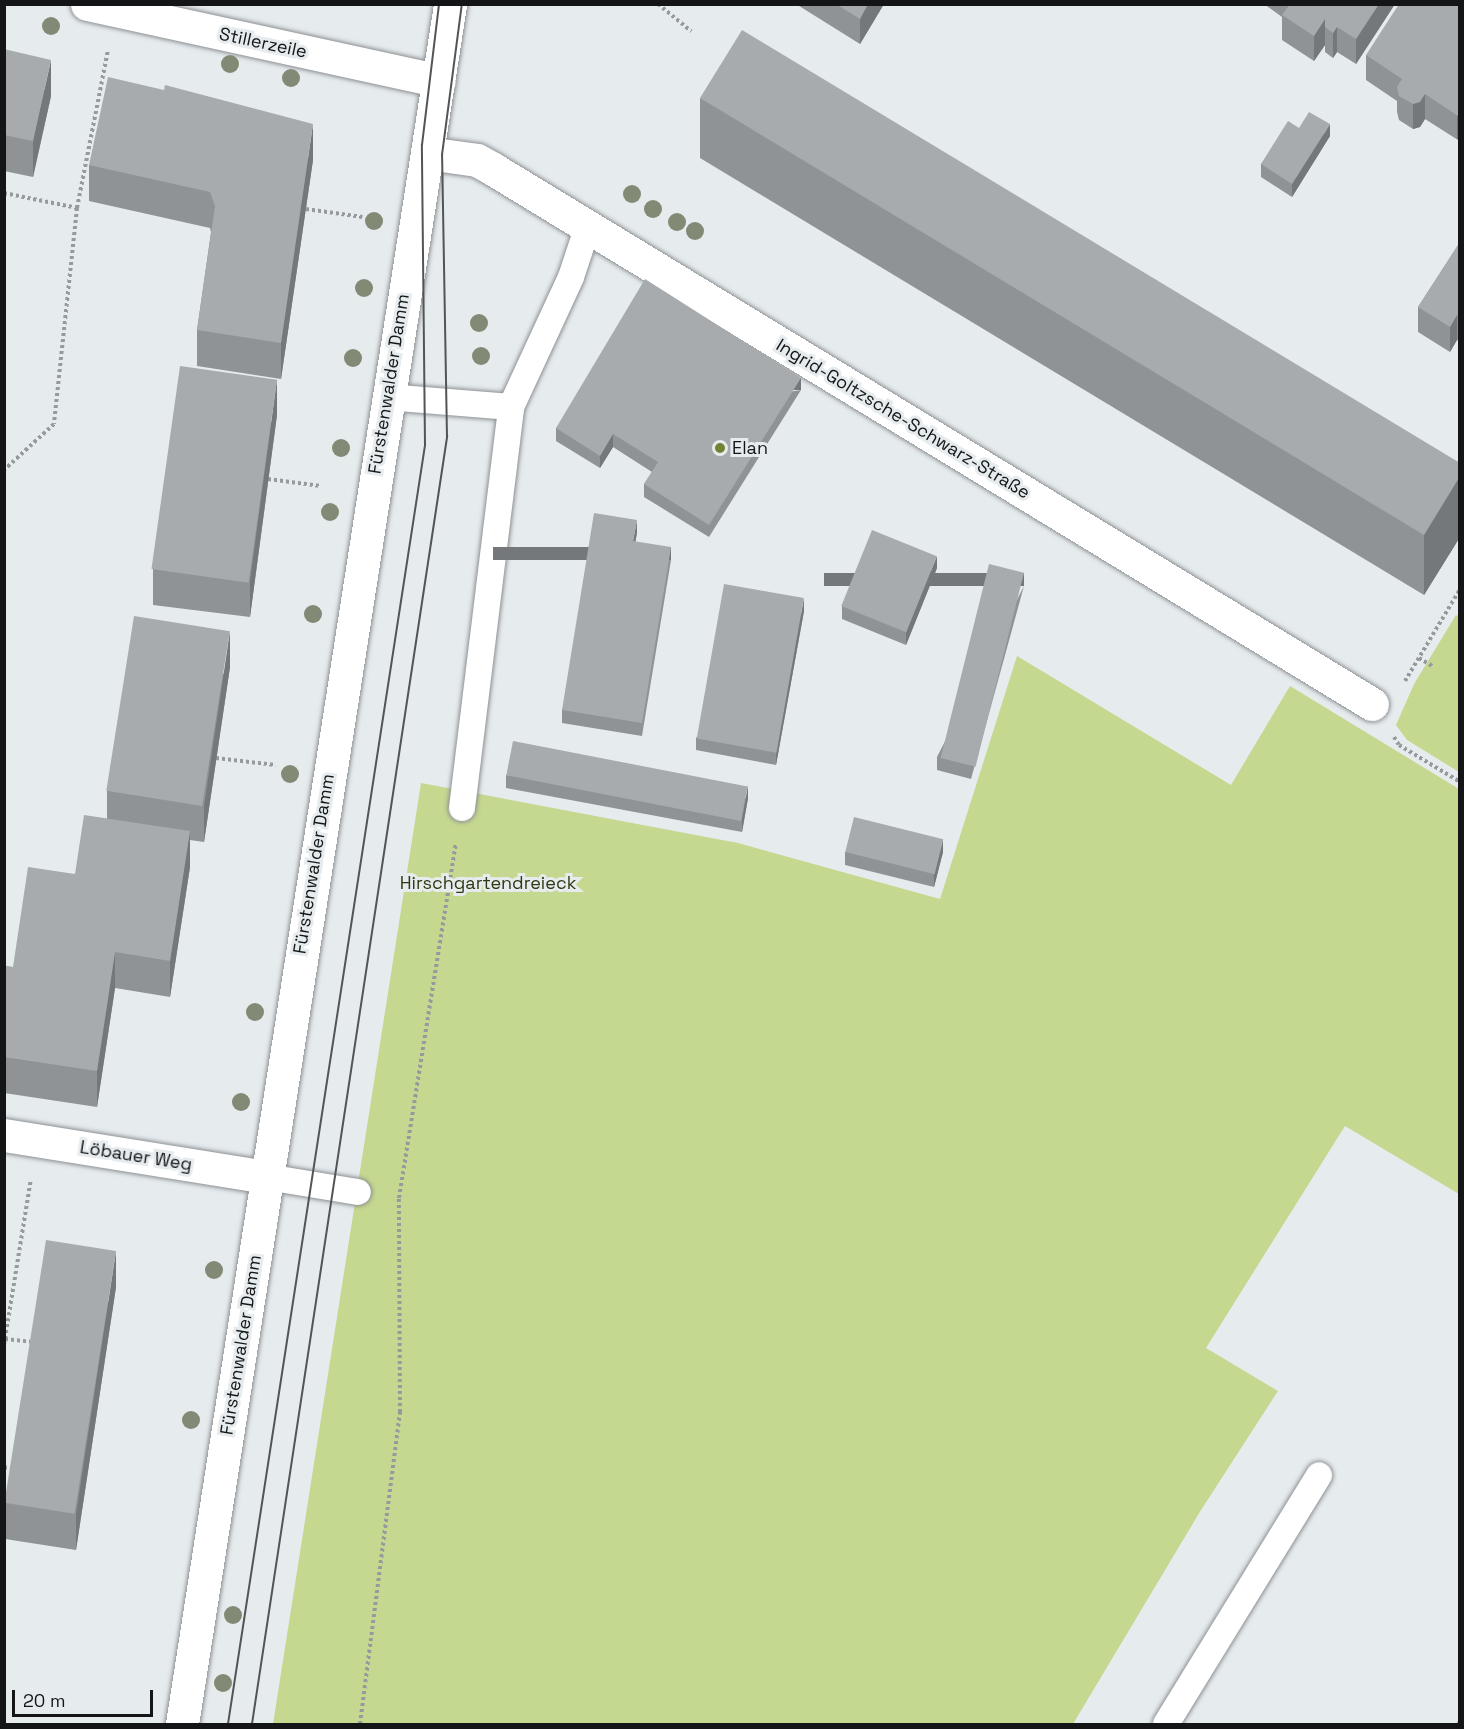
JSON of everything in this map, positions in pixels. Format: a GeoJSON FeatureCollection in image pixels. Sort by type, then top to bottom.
{"type":"FeatureCollection","features":[{"type":"Feature","properties":{"kind":"main road","name":"Fürstenwalder Damm"},"geometry":{"type":"LineString","coordinates":[[182,1725],[450,4]]}},
{"type":"Feature","properties":{"kind":"main road","name":"Stillerzeile"},"geometry":{"type":"LineString","coordinates":[[102,8],[439,81]]}},
{"type":"Feature","properties":{"kind":"main road","name":"Ingrid-Goltzsche-Schwarz-Straße"},"geometry":{"type":"LineString","coordinates":[[427,153],[477,160],[1378,712]]}},
{"type":"Feature","properties":{"kind":"main road","name":"Löbauer Weg"},"geometry":{"type":"LineString","coordinates":[[4,1135],[267,1177]]}},
{"type":"Feature","properties":{"kind":"lane"},"geometry":{"type":"LineString","coordinates":[[462,808],[511,407],[571,276],[588,226]]}},
{"type":"Feature","properties":{"kind":"lane"},"geometry":{"type":"LineString","coordinates":[[387,397],[511,407]]}},
{"type":"Feature","properties":{"kind":"lane"},"geometry":{"type":"LineString","coordinates":[[267,1177],[358,1192]]}},
{"type":"Feature","properties":{"kind":"lane"},"geometry":{"type":"LineString","coordinates":[[1166,1725],[1319,1475]]}},
{"type":"Feature","properties":{"kind":"path"},"geometry":{"type":"LineString","coordinates":[[658,4],[691,31]]}},
{"type":"Feature","properties":{"kind":"path"},"geometry":{"type":"LineString","coordinates":[[4,470],[54,424],[77,208],[91,122],[102,8]]}},
{"type":"Feature","properties":{"kind":"path"},"geometry":{"type":"LineString","coordinates":[[4,193],[77,208]]}},
{"type":"Feature","properties":{"kind":"path"},"geometry":{"type":"LineString","coordinates":[[306,209],[362,217]]}},
{"type":"Feature","properties":{"kind":"path"},"geometry":{"type":"LineString","coordinates":[[268,479],[321,486]]}},
{"type":"Feature","properties":{"kind":"path"},"geometry":{"type":"LineString","coordinates":[[1460,589],[1419,658],[1378,712],[1399,745],[1460,782]]}},
{"type":"Feature","properties":{"kind":"path"},"geometry":{"type":"LineString","coordinates":[[1419,658],[1434,667]]}},
{"type":"Feature","properties":{"kind":"path"},"geometry":{"type":"LineString","coordinates":[[216,758],[276,765]]}},
{"type":"Feature","properties":{"kind":"path"},"geometry":{"type":"LineString","coordinates":[[360,1725],[400,1412],[399,1198],[462,808]]}},
{"type":"Feature","properties":{"kind":"path"},"geometry":{"type":"LineString","coordinates":[[35,1342],[5,1342],[6,1324],[37,1140]]}},
{"type":"Feature","properties":{"kind":"path"},"geometry":{"type":"LineString","coordinates":[[4,1467],[16,1469]]}},
{"type":"Feature","properties":{"kind":"green space"},"geometry":{"type":"Polygon","coordinates":[[[1456,615],[1460,617],[1459,772],[1407,740],[1396,725],[1414,684],[1456,615]]]}},
{"type":"Feature","properties":{"kind":"green space","name":"Hirschgartendreieck"},"geometry":{"type":"Polygon","coordinates":[[[1017,656],[1231,785],[1290,686],[1459,789],[1459,1194],[1345,1126],[1206,1348],[1278,1391],[1201,1510],[1073,1724],[273,1724],[421,783],[738,843],[940,899],[1017,656]]]}},
{"type":"Feature","properties":{"kind":"building"},"geometry":{"type":"Polygon","coordinates":[[[836,4],[868,4],[860,19],[836,4]]]}},
{"type":"Feature","properties":{"kind":"building"},"geometry":{"type":"Polygon","coordinates":[[[1290,4],[1379,4],[1356,39],[1337,27],[1333,33],[1325,27],[1325,19],[1314,36],[1282,15],[1290,4]]]}},
{"type":"Feature","properties":{"kind":"building"},"geometry":{"type":"Polygon","coordinates":[[[1399,4],[1460,4],[1460,114],[1458,116],[1425,94],[1420,102],[1413,104],[1399,96],[1397,87],[1402,79],[1366,55],[1399,4]]]}},
{"type":"Feature","properties":{"kind":"building"},"geometry":{"type":"Polygon","coordinates":[[[742,30],[1460,463],[1460,476],[1424,535],[700,98],[742,30]]]}},
{"type":"Feature","properties":{"kind":"building"},"geometry":{"type":"Polygon","coordinates":[[[4,49],[51,60],[33,141],[4,135],[4,49]]]}},
{"type":"Feature","properties":{"kind":"building"},"geometry":{"type":"Polygon","coordinates":[[[108,77],[164,90],[165,85],[313,124],[281,343],[197,330],[215,206],[210,192],[89,165],[108,77]]]}},
{"type":"Feature","properties":{"kind":"building"},"geometry":{"type":"Polygon","coordinates":[[[1309,112],[1330,124],[1292,184],[1261,164],[1288,121],[1299,128],[1309,112]]]}},
{"type":"Feature","properties":{"kind":"building"},"geometry":{"type":"Polygon","coordinates":[[[1460,242],[1460,316],[1457,315],[1450,327],[1418,307],[1460,242]]]}},
{"type":"Feature","properties":{"kind":"building"},"geometry":{"type":"Polygon","coordinates":[[[645,279],[801,378],[709,525],[644,484],[658,462],[613,434],[600,456],[556,428],[645,279]]]}},
{"type":"Feature","properties":{"kind":"building"},"geometry":{"type":"Polygon","coordinates":[[[180,366],[277,380],[249,583],[151,569],[180,366]]]}},
{"type":"Feature","properties":{"kind":"building"},"geometry":{"type":"Polygon","coordinates":[[[594,513],[637,520],[633,541],[671,547],[642,723],[562,710],[594,513]]]}},
{"type":"Feature","properties":{"kind":"building"},"geometry":{"type":"Polygon","coordinates":[[[872,530],[937,556],[906,632],[841,606],[872,530]]]}},
{"type":"Feature","properties":{"kind":"building"},"geometry":{"type":"Polygon","coordinates":[[[989,564],[1024,573],[976,767],[941,758],[989,564]]]}},
{"type":"Feature","properties":{"kind":"building"},"geometry":{"type":"Polygon","coordinates":[[[724,584],[804,598],[777,753],[697,739],[724,584]]]}},
{"type":"Feature","properties":{"kind":"building"},"geometry":{"type":"Polygon","coordinates":[[[134,616],[230,631],[202,806],[106,791],[134,616]]]}},
{"type":"Feature","properties":{"kind":"building"},"geometry":{"type":"Polygon","coordinates":[[[513,741],[748,787],[741,821],[506,775],[513,741]]]}},
{"type":"Feature","properties":{"kind":"building"},"geometry":{"type":"Polygon","coordinates":[[[84,815],[190,831],[170,961],[115,952],[97,1071],[4,1057],[4,966],[13,967],[28,867],[75,874],[84,815]]]}},
{"type":"Feature","properties":{"kind":"building"},"geometry":{"type":"Polygon","coordinates":[[[854,817],[943,839],[935,874],[845,852],[854,817]]]}},
{"type":"Feature","properties":{"kind":"building"},"geometry":{"type":"Polygon","coordinates":[[[46,1240],[116,1251],[75,1514],[4,1503],[46,1240]]]}},
{"type":"Feature","properties":{"kind":"tram line"},"geometry":{"type":"LineString","coordinates":[[228,1724],[425,445],[422,145],[439,4]]}},
{"type":"Feature","properties":{"kind":"tram line"},"geometry":{"type":"LineString","coordinates":[[252,1724],[447,437],[442,155],[462,4]]}},
{"type":"Feature","properties":{"kind":"place","name":"Elan"},"geometry":{"type":"Point","coordinates":[720,448]}}]}
